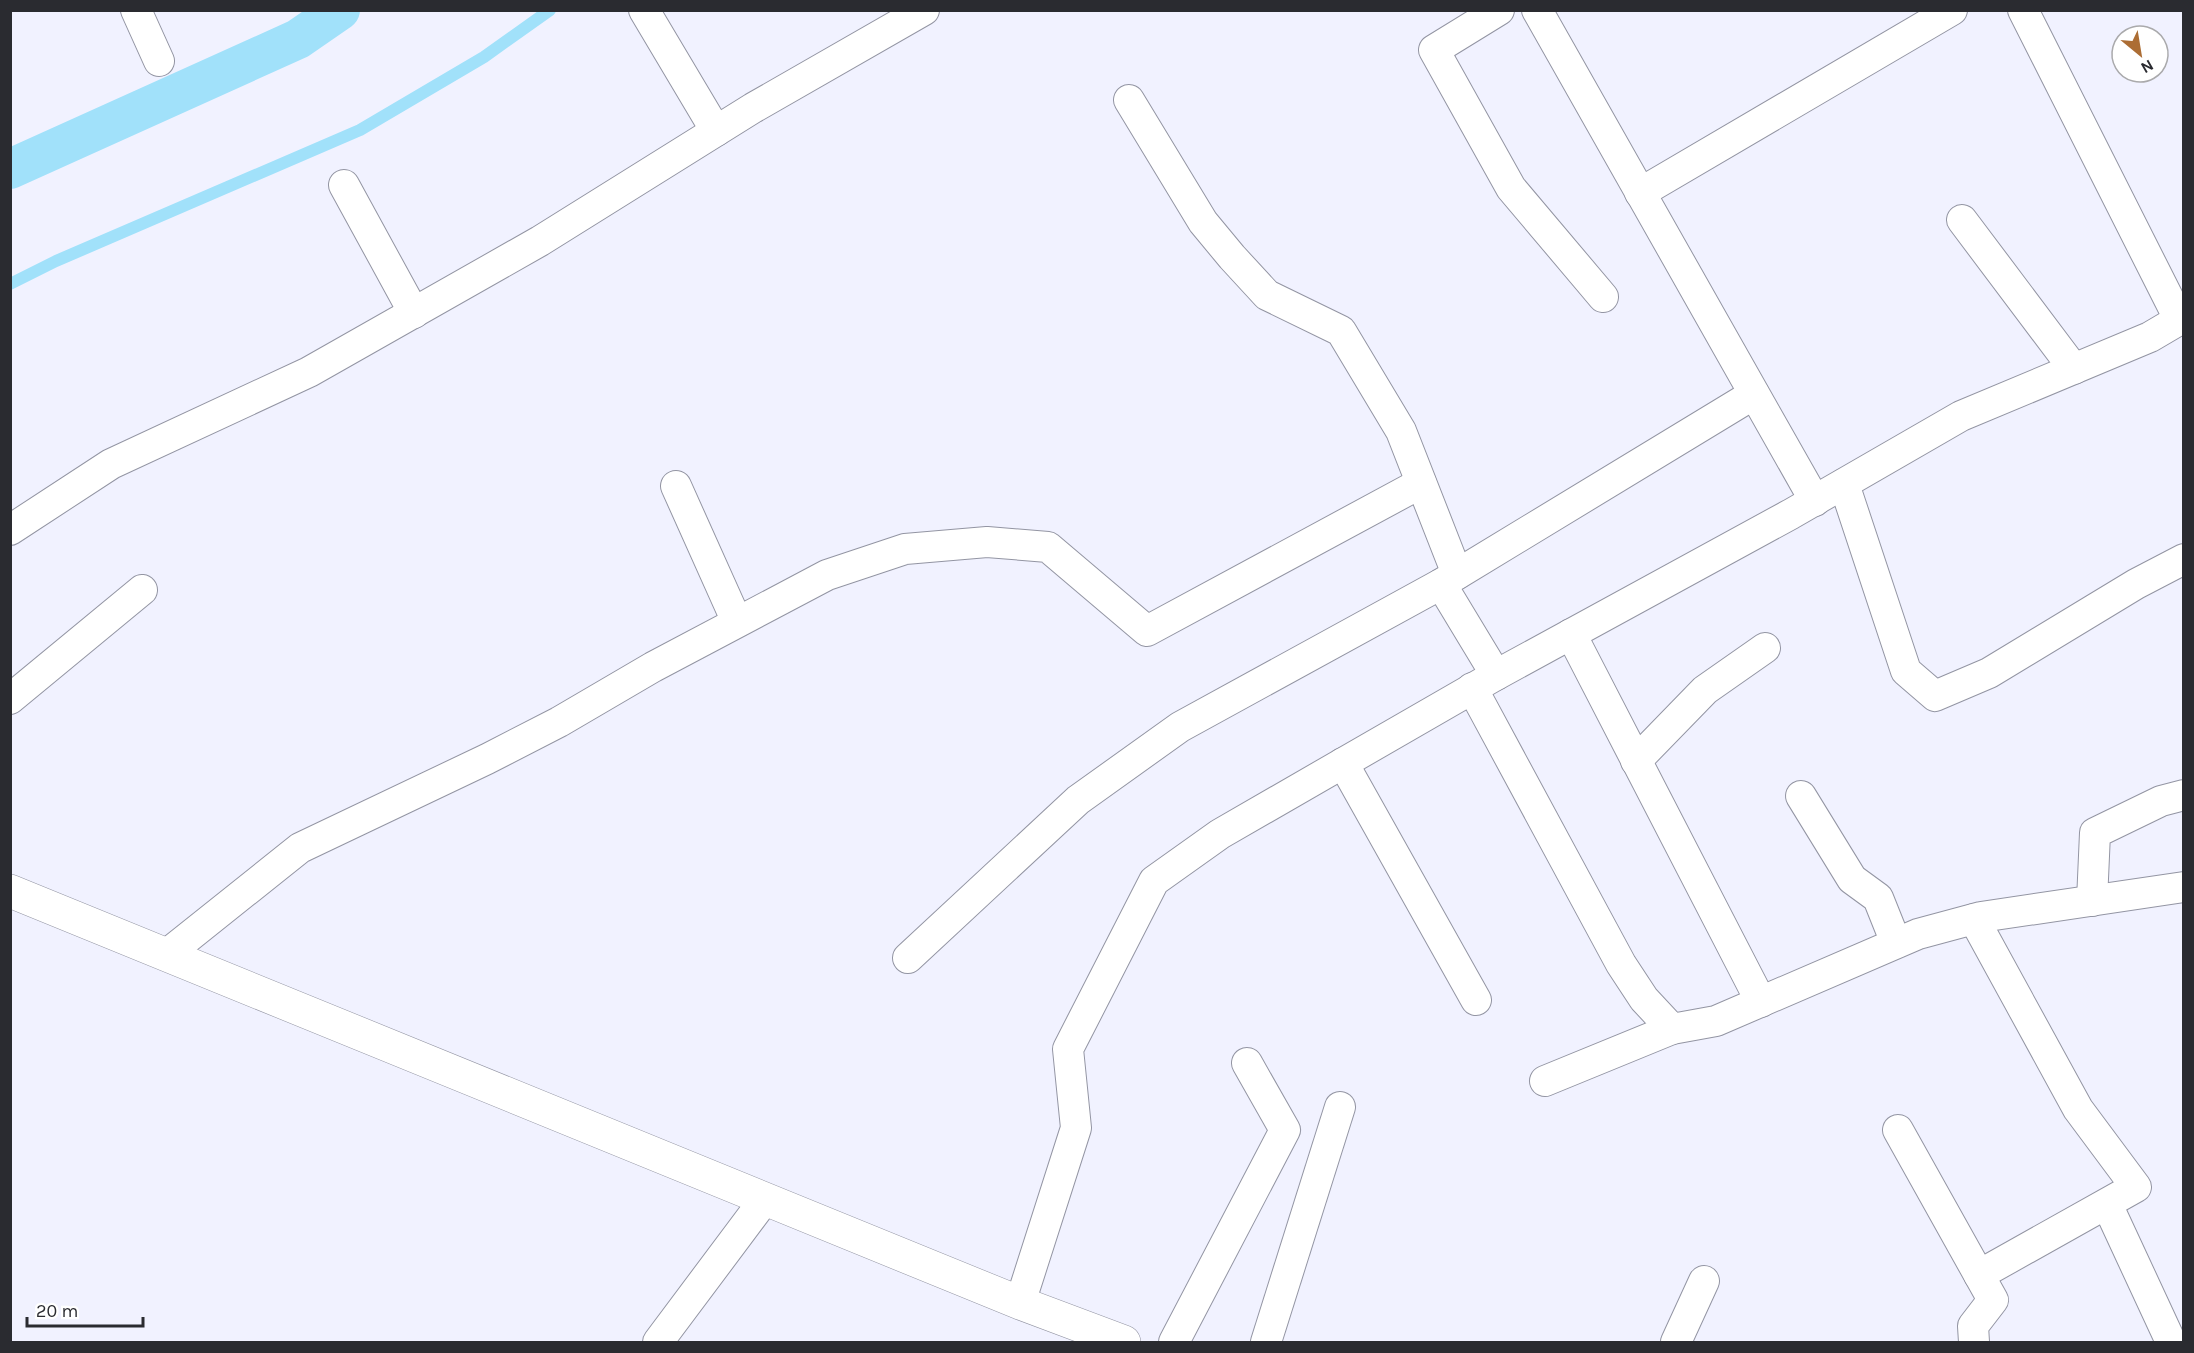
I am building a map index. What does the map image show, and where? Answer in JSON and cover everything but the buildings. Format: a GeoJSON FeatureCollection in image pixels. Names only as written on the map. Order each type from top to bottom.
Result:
{"type":"FeatureCollection","features":[{"type":"Feature","properties":{"kind":"main road"},"geometry":{"type":"LineString","coordinates":[[10,891],[1020,1303],[1124,1342]]}},
{"type":"Feature","properties":{"kind":"street"},"geometry":{"type":"LineString","coordinates":[[136,10],[159,61]]}},
{"type":"Feature","properties":{"kind":"street"},"geometry":{"type":"LineString","coordinates":[[644,10],[716,131]]}},
{"type":"Feature","properties":{"kind":"street"},"geometry":{"type":"LineString","coordinates":[[10,530],[111,464],[309,372],[540,242],[716,131],[924,10]]}},
{"type":"Feature","properties":{"kind":"street"},"geometry":{"type":"LineString","coordinates":[[1500,10],[1434,50],[1511,188],[1602,297]]}},
{"type":"Feature","properties":{"kind":"street"},"geometry":{"type":"LineString","coordinates":[[1537,10],[1815,501]]}},
{"type":"Feature","properties":{"kind":"street"},"geometry":{"type":"LineString","coordinates":[[1640,193],[1952,10]]}},
{"type":"Feature","properties":{"kind":"street"},"geometry":{"type":"LineString","coordinates":[[1020,1303],[1076,1128],[1068,1050],[1154,880],[1220,834],[1484,681],[1815,501],[1961,416],[2150,337],[2181,318],[2023,10]]}},
{"type":"Feature","properties":{"kind":"street"},"geometry":{"type":"LineString","coordinates":[[1129,100],[1203,222],[1267,295],[1341,331],[1401,431],[1421,483],[1449,579],[1484,681],[1621,964],[1644,999],[1672,1029]]}},
{"type":"Feature","properties":{"kind":"street"},"geometry":{"type":"LineString","coordinates":[[344,185],[414,313]]}},
{"type":"Feature","properties":{"kind":"street"},"geometry":{"type":"LineString","coordinates":[[1962,220],[2074,369]]}},
{"type":"Feature","properties":{"kind":"street"},"geometry":{"type":"LineString","coordinates":[[908,958],[1078,800],[1180,727],[1449,579],[1754,394]]}},
{"type":"Feature","properties":{"kind":"street"},"geometry":{"type":"LineString","coordinates":[[166,955],[300,848],[487,759],[827,575],[905,549],[987,542],[1048,547],[1147,631],[1421,483]]}},
{"type":"Feature","properties":{"kind":"street"},"geometry":{"type":"LineString","coordinates":[[1844,484],[1906,671],[1935,696],[1989,673],[2136,584],[2184,559]]}},
{"type":"Feature","properties":{"kind":"street"},"geometry":{"type":"LineString","coordinates":[[676,486],[737,622]]}},
{"type":"Feature","properties":{"kind":"street"},"geometry":{"type":"LineString","coordinates":[[10,699],[142,590]]}},
{"type":"Feature","properties":{"kind":"street"},"geometry":{"type":"LineString","coordinates":[[1571,634],[1761,1002]]}},
{"type":"Feature","properties":{"kind":"street"},"geometry":{"type":"LineString","coordinates":[[1636,761],[1705,690],[1764,648]]}},
{"type":"Feature","properties":{"kind":"street"},"geometry":{"type":"LineString","coordinates":[[1343,763],[1476,1000]]}},
{"type":"Feature","properties":{"kind":"street"},"geometry":{"type":"LineString","coordinates":[[2091,902],[2095,833],[2161,801],[2184,795]]}},
{"type":"Feature","properties":{"kind":"street"},"geometry":{"type":"LineString","coordinates":[[1801,796],[1852,879],[1878,898],[1896,943]]}},
{"type":"Feature","properties":{"kind":"street"},"geometry":{"type":"LineString","coordinates":[[1545,1081],[1672,1029],[1716,1021],[1918,934],[1974,919],[2184,887]]}},
{"type":"Feature","properties":{"kind":"street"},"geometry":{"type":"LineString","coordinates":[[1974,919],[2078,1109],[2136,1187],[1979,1275]]}},
{"type":"Feature","properties":{"kind":"street"},"geometry":{"type":"LineString","coordinates":[[1174,1342],[1285,1130],[1247,1063]]}},
{"type":"Feature","properties":{"kind":"street"},"geometry":{"type":"LineString","coordinates":[[1266,1342],[1340,1107]]}},
{"type":"Feature","properties":{"kind":"street"},"geometry":{"type":"LineString","coordinates":[[1898,1130],[1993,1300],[1972,1326],[1974,1342]]}},
{"type":"Feature","properties":{"kind":"street"},"geometry":{"type":"LineString","coordinates":[[658,1342],[765,1199]]}},
{"type":"Feature","properties":{"kind":"street"},"geometry":{"type":"LineString","coordinates":[[2107,1204],[2171,1342]]}},
{"type":"Feature","properties":{"kind":"street"},"geometry":{"type":"LineString","coordinates":[[1676,1342],[1704,1281]]}},
{"type":"Feature","properties":{"kind":"waterway"},"geometry":{"type":"LineString","coordinates":[[10,169],[298,39],[340,10]]}},
{"type":"Feature","properties":{"kind":"waterway"},"geometry":{"type":"LineString","coordinates":[[10,284],[56,261],[360,130],[484,57],[550,10]]}}]}
